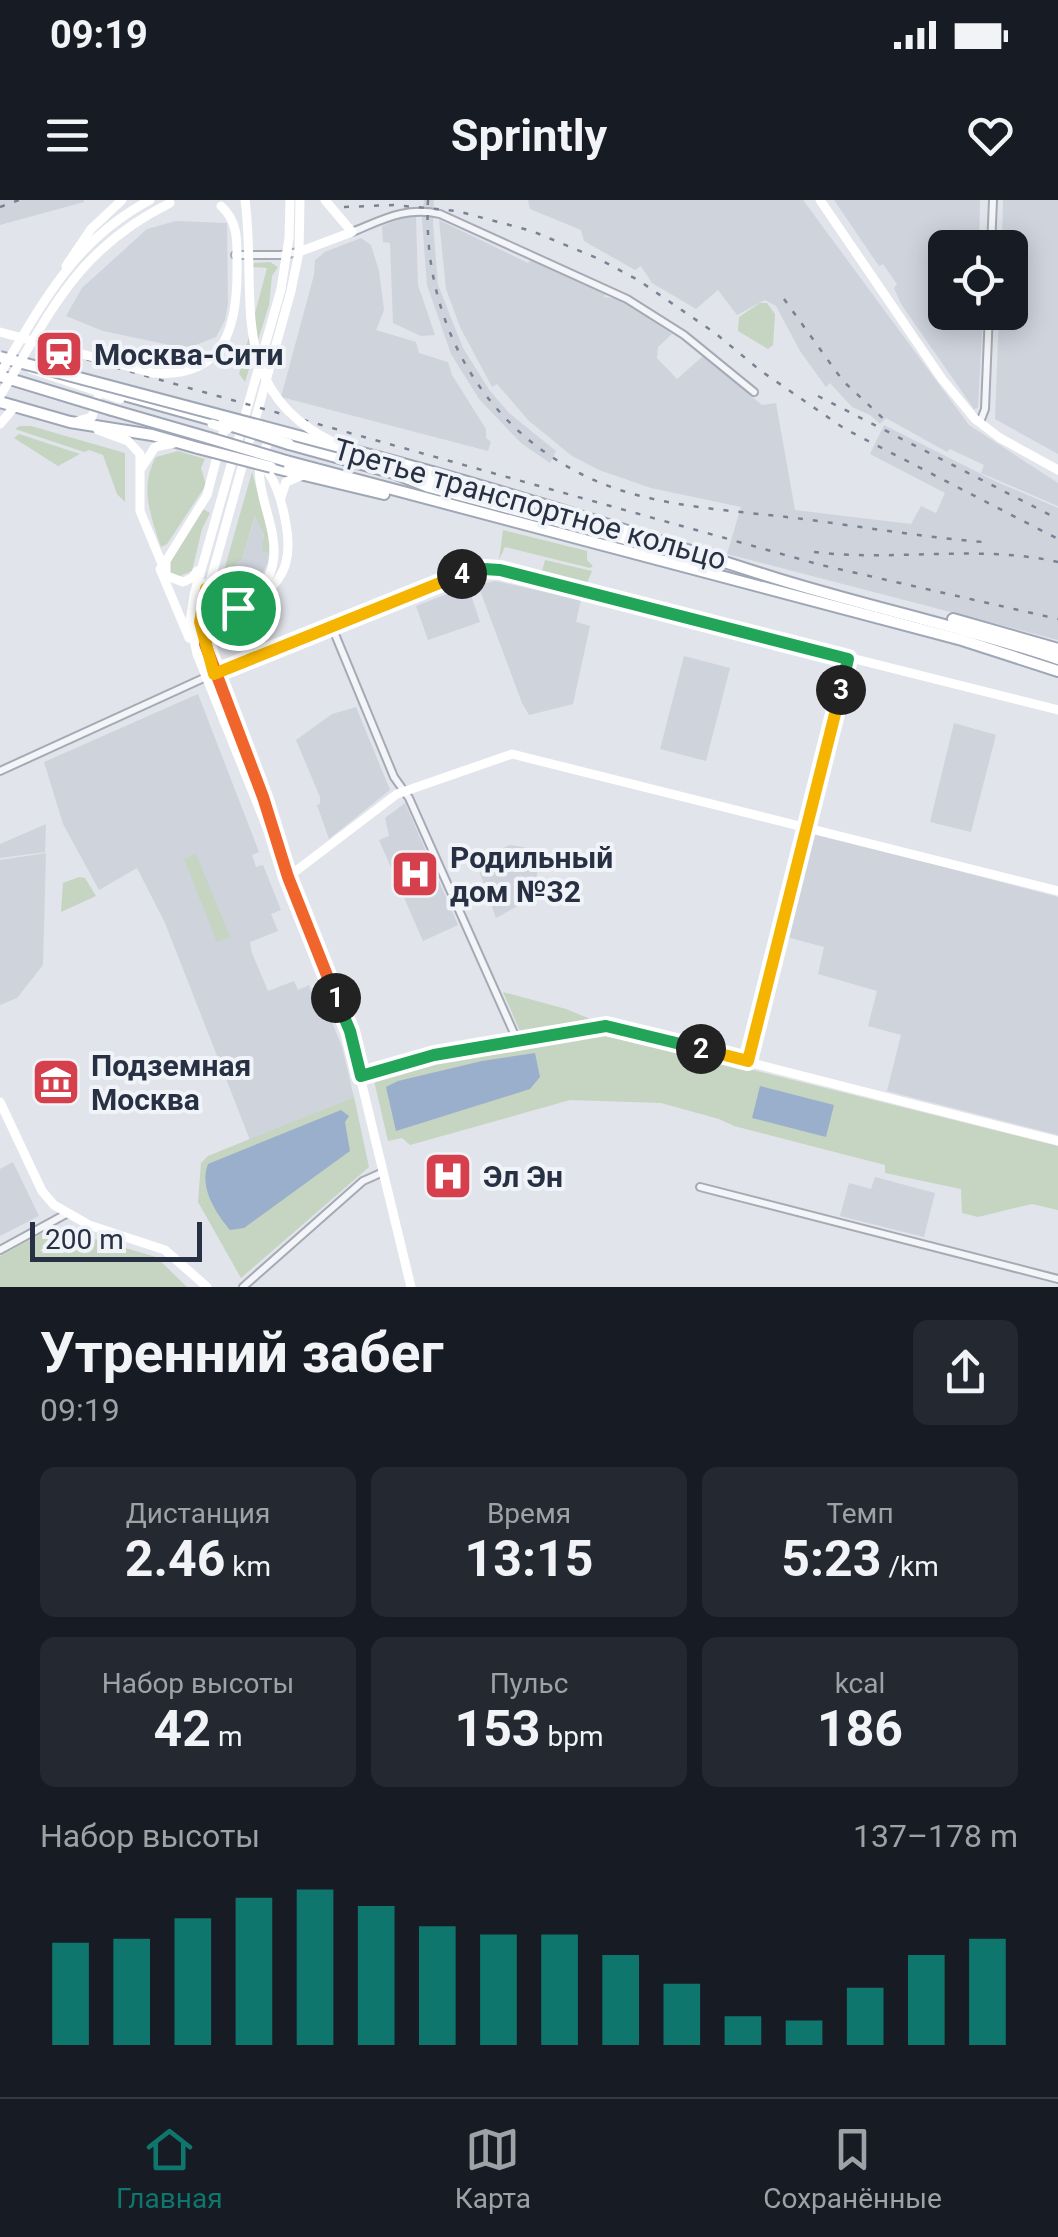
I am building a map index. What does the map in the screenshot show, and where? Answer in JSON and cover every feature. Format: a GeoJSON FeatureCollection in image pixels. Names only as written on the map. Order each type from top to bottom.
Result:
{"type":"FeatureCollection","features":[{"type":"Feature","properties":{"kind":"main road"},"geometry":{"type":"LineString","coordinates":[[0,375],[91,229],[122,200]]}},
{"type":"Feature","properties":{"kind":"main road"},"geometry":{"type":"LineString","coordinates":[[60,276],[103,229],[150,200]]}},
{"type":"Feature","properties":{"kind":"main road"},"geometry":{"type":"LineString","coordinates":[[0,332],[153,373],[178,372],[201,364],[224,342],[236,315],[237,298],[234,222],[224,208],[210,200]]}},
{"type":"Feature","properties":{"kind":"main road"},"geometry":{"type":"LineString","coordinates":[[245,200],[250,333],[272,388],[292,414],[316,432],[370,455]]}},
{"type":"Feature","properties":{"kind":"main road"},"geometry":{"type":"LineString","coordinates":[[290,200],[293,253],[204,560],[190,622],[350,1031],[411,1287]]}},
{"type":"Feature","properties":{"kind":"main road"},"geometry":{"type":"LineString","coordinates":[[210,676],[200,618],[288,304],[300,200]]}},
{"type":"Feature","properties":{"kind":"main road"},"geometry":{"type":"LineString","coordinates":[[293,253],[352,232],[325,200]]}},
{"type":"Feature","properties":{"kind":"main road"},"geometry":{"type":"LineString","coordinates":[[820,200],[942,378],[979,423],[1058,470]]}},
{"type":"Feature","properties":{"kind":"main road"},"geometry":{"type":"LineString","coordinates":[[175,201],[126,228],[84,265],[65,289],[0,399],[131,443],[140,458],[140,512],[166,588],[210,676]]}},
{"type":"Feature","properties":{"kind":"main road"},"geometry":{"type":"LineString","coordinates":[[0,356],[89,390],[212,422]]}},
{"type":"Feature","properties":{"kind":"main road","name":"Третье транспортное кольцо"},"geometry":{"type":"LineString","coordinates":[[0,356],[370,455],[671,542],[767,576]]}},
{"type":"Feature","properties":{"kind":"main road","name":"Третье транспортное кольцо"},"geometry":{"type":"LineString","coordinates":[[0,356],[289,445],[394,473],[429,488],[880,605],[1058,659]]}},
{"type":"Feature","properties":{"kind":"main road"},"geometry":{"type":"LineString","coordinates":[[34,365],[203,410],[225,420],[208,491],[166,560],[166,574]]}},
{"type":"Feature","properties":{"kind":"main road","name":"Третье транспортное кольцо"},"geometry":{"type":"LineString","coordinates":[[0,375],[286,461],[962,640],[1058,671]]}},
{"type":"Feature","properties":{"kind":"main road"},"geometry":{"type":"LineString","coordinates":[[70,422],[88,420],[95,412],[97,397],[89,390]]}},
{"type":"Feature","properties":{"kind":"main road"},"geometry":{"type":"LineString","coordinates":[[0,424],[15,406]]}},
{"type":"Feature","properties":{"kind":"main road"},"geometry":{"type":"LineString","coordinates":[[70,422],[152,435],[270,470],[464,508]]}},
{"type":"Feature","properties":{"kind":"main road"},"geometry":{"type":"LineString","coordinates":[[206,589],[214,607],[240,608],[258,590],[273,561],[274,531],[258,472],[266,445],[278,434],[422,474],[496,505]]}},
{"type":"Feature","properties":{"kind":"main road"},"geometry":{"type":"LineString","coordinates":[[140,480],[145,459],[159,444],[172,442],[198,448]]}},
{"type":"Feature","properties":{"kind":"main road"},"geometry":{"type":"LineString","coordinates":[[205,644],[210,626],[266,592],[284,566],[288,542],[270,470]]}},
{"type":"Feature","properties":{"kind":"main road"},"geometry":{"type":"LineString","coordinates":[[282,510],[286,482],[300,476],[317,477]]}},
{"type":"Feature","properties":{"kind":"main road"},"geometry":{"type":"LineString","coordinates":[[155,552],[173,580],[186,582],[204,560]]}},
{"type":"Feature","properties":{"kind":"main road"},"geometry":{"type":"LineString","coordinates":[[210,676],[469,571],[484,569],[1058,710]]}},
{"type":"Feature","properties":{"kind":"main road"},"geometry":{"type":"LineString","coordinates":[[880,605],[970,623],[1058,649]]}},
{"type":"Feature","properties":{"kind":"main road"},"geometry":{"type":"LineString","coordinates":[[288,877],[404,791],[501,756],[525,754],[1058,891]]}},
{"type":"Feature","properties":{"kind":"main road"},"geometry":{"type":"LineString","coordinates":[[361,1076],[434,1055],[606,1026],[1058,1141]]}},
{"type":"Feature","properties":{"kind":"main road"},"geometry":{"type":"LineString","coordinates":[[0,1102],[42,1191],[66,1214],[165,1250],[207,1287]]}},
{"type":"Feature","properties":{"kind":"street"},"geometry":{"type":"LineString","coordinates":[[991,230],[992,200]]}},
{"type":"Feature","properties":{"kind":"street"},"geometry":{"type":"LineString","coordinates":[[352,232],[398,213],[440,214],[627,299],[684,335],[754,392]]}},
{"type":"Feature","properties":{"kind":"street"},"geometry":{"type":"LineString","coordinates":[[233,255],[293,253]]}},
{"type":"Feature","properties":{"kind":"street"},"geometry":{"type":"LineString","coordinates":[[979,423],[985,409],[988,330]]}},
{"type":"Feature","properties":{"kind":"street"},"geometry":{"type":"LineString","coordinates":[[332,627],[394,777],[404,791],[517,1041]]}},
{"type":"Feature","properties":{"kind":"street"},"geometry":{"type":"LineString","coordinates":[[748,1061],[848,659]]}},
{"type":"Feature","properties":{"kind":"street"},"geometry":{"type":"LineString","coordinates":[[0,771],[210,676]]}},
{"type":"Feature","properties":{"kind":"street"},"geometry":{"type":"LineString","coordinates":[[244,1287],[363,1182],[382,1173]]}},
{"type":"Feature","properties":{"kind":"street"},"geometry":{"type":"LineString","coordinates":[[700,1187],[1058,1279]]}},
{"type":"Feature","properties":{"kind":"street"},"geometry":{"type":"LineString","coordinates":[[0,1250],[66,1214]]}},
{"type":"Feature","properties":{"kind":"shaded area"},"geometry":{"type":"Polygon","coordinates":[[[0,200],[84,200],[84,202],[0,225],[0,200]]]}},
{"type":"Feature","properties":{"kind":"shaded area"},"geometry":{"type":"Polygon","coordinates":[[[424,200],[434,200],[438,285],[463,348],[509,413],[556,451],[550,463],[521,443],[479,399],[451,354],[427,285],[424,200]]]}},
{"type":"Feature","properties":{"kind":"shaded area"},"geometry":{"type":"Polygon","coordinates":[[[528,200],[803,200],[969,425],[1058,483],[1058,506],[981,473],[984,465],[950,449],[947,452],[886,418],[880,424],[852,407],[830,383],[826,387],[800,351],[776,306],[765,300],[737,315],[718,290],[696,309],[652,283],[641,266],[635,270],[584,241],[581,230],[530,209],[528,200]]]}},
{"type":"Feature","properties":{"kind":"shaded area"},"geometry":{"type":"Polygon","coordinates":[[[834,200],[980,200],[979,230],[928,230],[928,330],[982,330],[978,408],[974,409],[901,304],[894,288],[897,284],[883,264],[879,266],[834,200]]]}},
{"type":"Feature","properties":{"kind":"shaded area"},"geometry":{"type":"Polygon","coordinates":[[[1003,200],[1058,200],[1058,454],[995,419],[998,330],[1028,330],[1028,230],[1002,230],[1003,200]]]}},
{"type":"Feature","properties":{"kind":"shaded area"},"geometry":{"type":"Polygon","coordinates":[[[404,217],[416,217],[418,285],[435,335],[421,336],[393,323],[390,243],[383,242],[382,226],[404,217]]]}},
{"type":"Feature","properties":{"kind":"shaded area"},"geometry":{"type":"Polygon","coordinates":[[[439,220],[528,263],[531,259],[606,292],[604,297],[620,299],[672,334],[658,347],[657,358],[677,379],[703,356],[762,405],[776,403],[795,510],[911,524],[921,506],[936,513],[945,493],[870,454],[884,425],[1058,508],[1058,640],[727,554],[741,507],[651,488],[572,456],[529,421],[497,384],[492,387],[460,327],[446,289],[439,220]]]}},
{"type":"Feature","properties":{"kind":"shaded area"},"geometry":{"type":"Polygon","coordinates":[[[176,221],[227,223],[228,303],[216,337],[179,347],[103,331],[66,316],[82,288],[147,229],[176,221]]]}},
{"type":"Feature","properties":{"kind":"shaded area"},"geometry":{"type":"Polygon","coordinates":[[[361,238],[371,245],[379,271],[384,310],[376,330],[416,342],[419,353],[448,362],[486,429],[486,438],[491,442],[488,451],[281,397],[315,260],[361,238]]]}},
{"type":"Feature","properties":{"kind":"shaded area"},"geometry":{"type":"Polygon","coordinates":[[[256,513],[269,553],[268,563],[243,599],[225,606],[215,602],[217,595],[235,587],[229,567],[242,560],[256,513]]]}},
{"type":"Feature","properties":{"kind":"shaded area"},"geometry":{"type":"Polygon","coordinates":[[[495,581],[581,600],[576,622],[590,626],[573,704],[529,715],[478,585],[495,581]]]}},
{"type":"Feature","properties":{"kind":"shaded area"},"geometry":{"type":"Polygon","coordinates":[[[468,586],[480,622],[428,640],[416,606],[468,586]]]}},
{"type":"Feature","properties":{"kind":"shaded area"},"geometry":{"type":"Polygon","coordinates":[[[684,656],[730,668],[706,761],[660,749],[684,656]]]}},
{"type":"Feature","properties":{"kind":"shaded area"},"geometry":{"type":"Polygon","coordinates":[[[198,694],[259,852],[252,855],[256,867],[263,865],[281,910],[271,914],[278,931],[250,942],[252,953],[268,991],[294,981],[298,990],[309,985],[320,1015],[328,1012],[342,1047],[354,1097],[250,1140],[165,923],[137,868],[99,890],[63,824],[44,762],[198,694]]]}},
{"type":"Feature","properties":{"kind":"shaded area"},"geometry":{"type":"Polygon","coordinates":[[[356,707],[390,790],[329,839],[317,805],[320,797],[296,740],[332,714],[356,707]]]}},
{"type":"Feature","properties":{"kind":"shaded area"},"geometry":{"type":"Polygon","coordinates":[[[954,723],[996,735],[971,832],[930,822],[954,723]]]}},
{"type":"Feature","properties":{"kind":"shaded area","name":"Родильный дом №32"},"geometry":{"type":"Polygon","coordinates":[[[405,803],[458,925],[423,941],[379,840],[389,836],[385,818],[405,803]]]}},
{"type":"Feature","properties":{"kind":"shaded area"},"geometry":{"type":"Polygon","coordinates":[[[46,824],[45,852],[0,858],[0,844],[46,824]]]}},
{"type":"Feature","properties":{"kind":"shaded area"},"geometry":{"type":"Polygon","coordinates":[[[815,833],[1058,897],[1058,1135],[887,1091],[901,1035],[868,1026],[877,991],[818,974],[824,947],[783,936],[809,836],[815,833]]]}},
{"type":"Feature","properties":{"kind":"shaded area"},"geometry":{"type":"Polygon","coordinates":[[[510,845],[540,850],[534,897],[496,918],[475,860],[510,845]]]}},
{"type":"Feature","properties":{"kind":"shaded area"},"geometry":{"type":"Polygon","coordinates":[[[46,853],[43,965],[17,998],[0,1005],[0,860],[46,853]]]}},
{"type":"Feature","properties":{"kind":"shaded area"},"geometry":{"type":"Polygon","coordinates":[[[13,1162],[39,1216],[0,1236],[0,1169],[13,1162]]]}},
{"type":"Feature","properties":{"kind":"shaded area"},"geometry":{"type":"Polygon","coordinates":[[[875,1177],[935,1193],[924,1237],[840,1216],[849,1183],[871,1189],[875,1177]]]}},
{"type":"Feature","properties":{"kind":"green space"},"geometry":{"type":"Polygon","coordinates":[[[270,262],[278,267],[272,276],[269,305],[245,382],[239,374],[267,268],[253,267],[254,263],[270,262]]]}},
{"type":"Feature","properties":{"kind":"green space"},"geometry":{"type":"Polygon","coordinates":[[[760,303],[767,303],[775,314],[773,345],[768,349],[738,331],[739,317],[760,303]]]}},
{"type":"Feature","properties":{"kind":"green space"},"geometry":{"type":"Polygon","coordinates":[[[20,426],[125,453],[125,502],[117,494],[103,455],[15,429],[20,426]]]}},
{"type":"Feature","properties":{"kind":"green space"},"geometry":{"type":"Polygon","coordinates":[[[19,434],[80,454],[58,466],[14,438],[19,434]]]}},
{"type":"Feature","properties":{"kind":"green space"},"geometry":{"type":"Polygon","coordinates":[[[178,451],[205,459],[201,468],[206,485],[167,544],[161,547],[148,502],[148,480],[156,457],[178,451]]]}},
{"type":"Feature","properties":{"kind":"green space"},"geometry":{"type":"Polygon","coordinates":[[[252,472],[270,537],[269,553],[262,551],[264,536],[255,515],[242,560],[231,574],[235,587],[217,595],[252,472]]]}},
{"type":"Feature","properties":{"kind":"green space"},"geometry":{"type":"Polygon","coordinates":[[[203,509],[210,513],[192,571],[175,578],[168,571],[170,559],[203,509]]]}},
{"type":"Feature","properties":{"kind":"green space"},"geometry":{"type":"Polygon","coordinates":[[[503,530],[587,551],[587,560],[593,566],[505,547],[499,560],[503,530]]]}},
{"type":"Feature","properties":{"kind":"green space"},"geometry":{"type":"Polygon","coordinates":[[[545,560],[592,571],[586,586],[541,575],[545,560]]]}},
{"type":"Feature","properties":{"kind":"green space"},"geometry":{"type":"Polygon","coordinates":[[[196,854],[230,937],[217,942],[184,859],[196,854]]]}},
{"type":"Feature","properties":{"kind":"green space"},"geometry":{"type":"Polygon","coordinates":[[[85,878],[96,896],[61,912],[63,883],[85,878]]]}},
{"type":"Feature","properties":{"kind":"green space"},"geometry":{"type":"Polygon","coordinates":[[[503,992],[566,1009],[593,1020],[522,1036],[503,992]]]}},
{"type":"Feature","properties":{"kind":"green space"},"geometry":{"type":"Polygon","coordinates":[[[596,1031],[1058,1146],[1058,1210],[1032,1204],[978,1217],[962,1213],[961,1189],[885,1173],[885,1165],[661,1103],[570,1100],[410,1145],[402,1138],[388,1141],[373,1076],[438,1058],[596,1031]]]}},
{"type":"Feature","properties":{"kind":"green space"},"geometry":{"type":"Polygon","coordinates":[[[354,1097],[369,1167],[241,1278],[198,1202],[201,1163],[208,1156],[354,1097]]]}},
{"type":"Feature","properties":{"kind":"green space"},"geometry":{"type":"Polygon","coordinates":[[[54,1227],[156,1257],[187,1287],[0,1287],[0,1256],[54,1227]]]}},
{"type":"Feature","properties":{"kind":"water"},"geometry":{"type":"Polygon","coordinates":[[[535,1053],[540,1077],[530,1089],[396,1131],[386,1087],[482,1061],[535,1053]]]}},
{"type":"Feature","properties":{"kind":"water"},"geometry":{"type":"Polygon","coordinates":[[[760,1086],[834,1105],[826,1137],[752,1118],[760,1086]]]}},
{"type":"Feature","properties":{"kind":"water"},"geometry":{"type":"Polygon","coordinates":[[[341,1110],[349,1116],[345,1122],[350,1151],[244,1228],[230,1230],[207,1190],[208,1164],[341,1110]]]}},
{"type":"Feature","properties":{"kind":"railway"},"geometry":{"type":"LineString","coordinates":[[0,207],[19,200]]}},
{"type":"Feature","properties":{"kind":"railway"},"geometry":{"type":"LineString","coordinates":[[428,200],[429,249],[438,295],[453,339],[475,380],[503,416],[538,447],[578,472],[623,491],[687,505],[983,542]]}},
{"type":"Feature","properties":{"kind":"railway"},"geometry":{"type":"LineString","coordinates":[[344,207],[394,205],[457,211],[532,231],[599,259],[638,280],[715,333],[761,371],[845,429],[1058,539]]}},
{"type":"Feature","properties":{"kind":"railway"},"geometry":{"type":"LineString","coordinates":[[784,299],[843,381],[888,423]]}},
{"type":"Feature","properties":{"kind":"railway"},"geometry":{"type":"LineString","coordinates":[[0,335],[821,565],[1058,619]]}},
{"type":"Feature","properties":{"kind":"railway"},"geometry":{"type":"LineString","coordinates":[[818,396],[1058,519]]}},
{"type":"Feature","properties":{"kind":"railway"},"geometry":{"type":"LineString","coordinates":[[814,552],[998,554],[1058,562]]}},
{"type":"Feature","properties":{"kind":"place","name":"Москва-Сити"},"geometry":{"type":"Point","coordinates":[59,354]}},
{"type":"Feature","properties":{"kind":"place","name":"Родильный дом №32"},"geometry":{"type":"Point","coordinates":[415,874]}},
{"type":"Feature","properties":{"kind":"place","name":"Подземная Москва"},"geometry":{"type":"Point","coordinates":[56,1082]}},
{"type":"Feature","properties":{"kind":"place","name":"Эл Эн"},"geometry":{"type":"Point","coordinates":[448,1176]}},
{"type":"Feature","properties":{"kind":"route"},"geometry":{"type":"LineString","coordinates":[[238,608],[210,626],[205,644],[214,674],[263,797],[288,877],[350,1031],[361,1076],[434,1055],[606,1026],[748,1061],[848,659],[484,569],[469,571],[214,674],[207,652],[205,644],[200,622],[206,589],[214,607],[238,608]]}}]}
